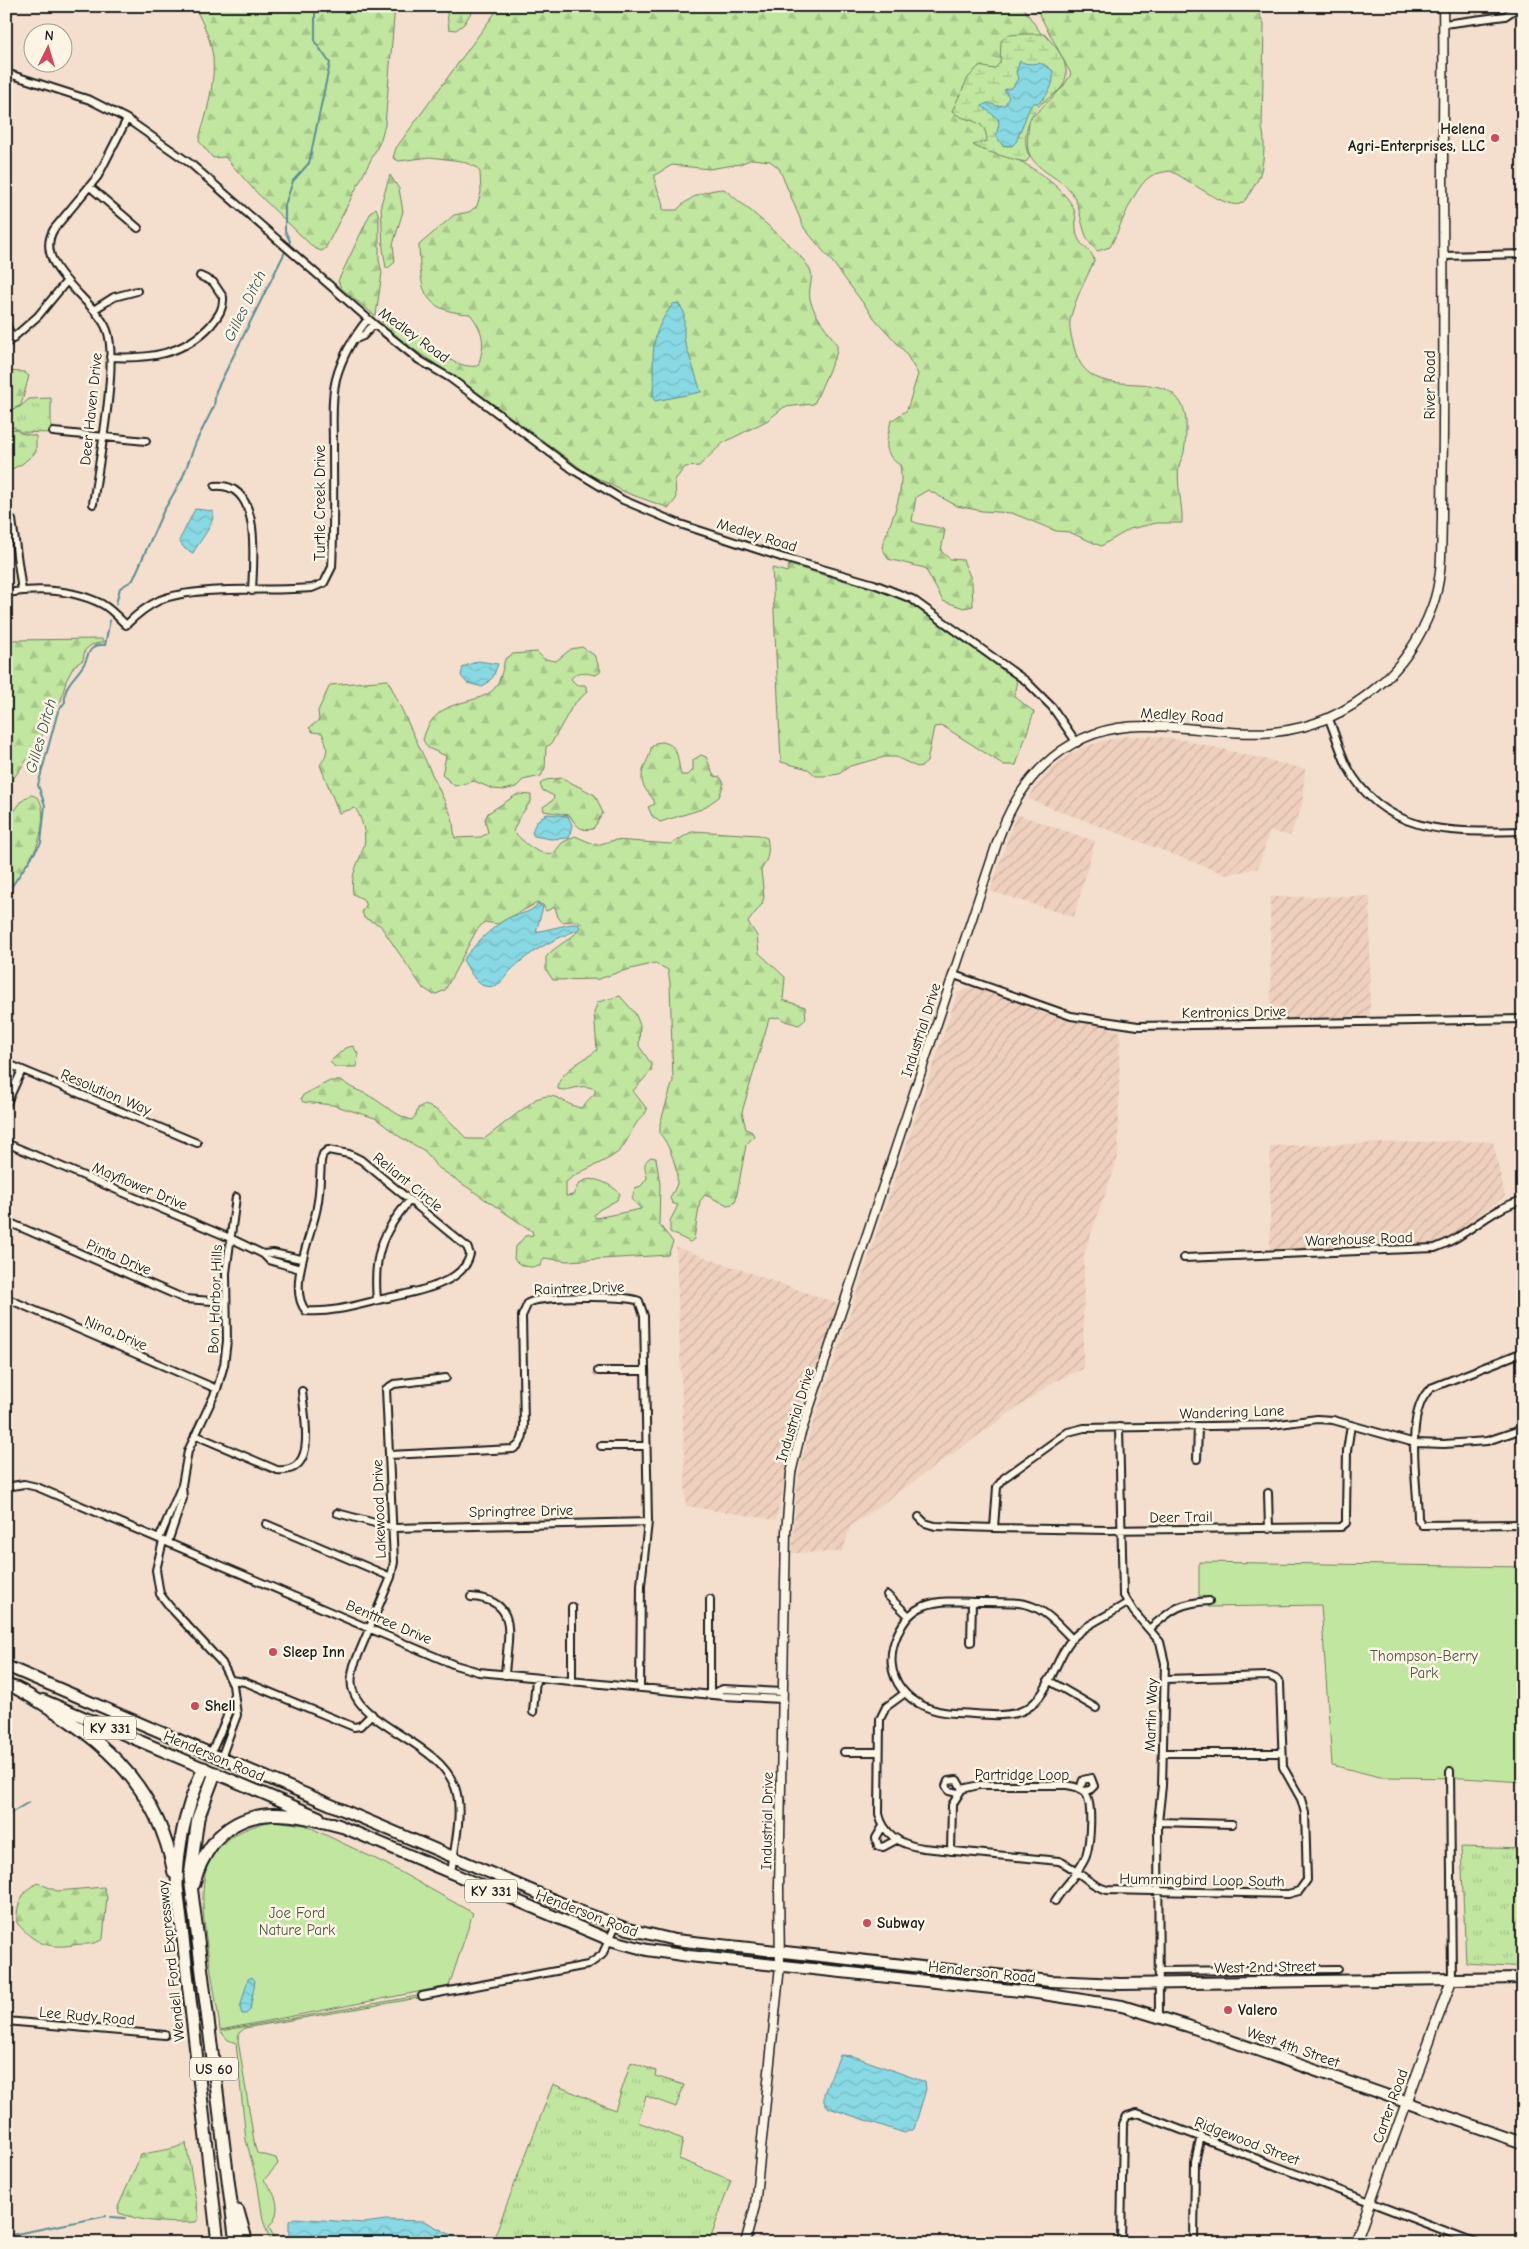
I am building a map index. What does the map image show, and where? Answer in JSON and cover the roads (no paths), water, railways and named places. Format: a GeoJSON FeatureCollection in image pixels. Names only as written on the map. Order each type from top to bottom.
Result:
{"type":"FeatureCollection","features":[{"type":"Feature","properties":{"kind":"highway","name":"US 60"},"geometry":{"type":"LineString","coordinates":[[11,1686],[67,1717],[89,1733],[133,1779],[153,1810],[164,1837],[172,1866],[178,1904]]}},
{"type":"Feature","properties":{"kind":"highway","name":"Wendell Ford Expressway"},"geometry":{"type":"LineString","coordinates":[[204,1768],[190,1800],[181,1835],[177,1878],[178,1904],[218,2242]]}},
{"type":"Feature","properties":{"kind":"highway","name":"Wendell Ford Expressway"},"geometry":{"type":"LineString","coordinates":[[215,1773],[203,1802],[194,1839],[190,1877],[236,2243]]}},
{"type":"Feature","properties":{"kind":"highway"},"geometry":{"type":"LineString","coordinates":[[192,1895],[199,1868],[210,1847],[226,1831],[245,1820],[278,1814],[303,1816],[340,1826]]}},
{"type":"Feature","properties":{"kind":"highway"},"geometry":{"type":"LineString","coordinates":[[210,2039],[236,2201],[247,2243]]}},
{"type":"Feature","properties":{"kind":"main road","name":"Henderson Road"},"geometry":{"type":"LineString","coordinates":[[6,1666],[616,1925],[675,1940],[1007,1977]]}},
{"type":"Feature","properties":{"kind":"main road","name":"Henderson Road"},"geometry":{"type":"LineString","coordinates":[[11,1686],[610,1940],[661,1953],[1050,1995]]}},
{"type":"Feature","properties":{"kind":"main road"},"geometry":{"type":"LineString","coordinates":[[204,1768],[211,1753]]}},
{"type":"Feature","properties":{"kind":"main road","name":"US 60"},"geometry":{"type":"LineString","coordinates":[[215,1773],[221,1758]]}},
{"type":"Feature","properties":{"kind":"main road","name":"West 2nd Street"},"geometry":{"type":"LineString","coordinates":[[1007,1977],[1087,1983],[1158,1983],[1316,1975],[1452,1979],[1523,1978]]}},
{"type":"Feature","properties":{"kind":"main road","name":"Carter Road"},"geometry":{"type":"LineString","coordinates":[[1355,2243],[1452,1979]]}},
{"type":"Feature","properties":{"kind":"main road","name":"West 4th Street"},"geometry":{"type":"LineString","coordinates":[[1050,1995],[1095,2001],[1159,2016],[1523,2143]]}},
{"type":"Feature","properties":{"kind":"street","name":"River Road"},"geometry":{"type":"LineString","coordinates":[[1329,719],[1362,699],[1394,671],[1414,644],[1432,608],[1436,592],[1441,555],[1444,256],[1443,6]]}},
{"type":"Feature","properties":{"kind":"street"},"geometry":{"type":"LineString","coordinates":[[1444,24],[1506,16],[1520,6]]}},
{"type":"Feature","properties":{"kind":"street","name":"Medley Road"},"geometry":{"type":"LineString","coordinates":[[6,73],[90,100],[126,119],[191,164],[287,246],[371,322],[420,360],[450,378],[542,448],[623,500],[709,534],[874,584],[912,600],[1026,681],[1052,707],[1077,743],[1102,732],[1130,726],[1275,732],[1329,719]]}},
{"type":"Feature","properties":{"kind":"street","name":"Deer Haven Drive"},"geometry":{"type":"LineString","coordinates":[[93,504],[110,357],[107,330],[95,309],[66,282],[52,255],[49,239],[54,229],[90,187],[102,169],[126,119]]}},
{"type":"Feature","properties":{"kind":"street"},"geometry":{"type":"LineString","coordinates":[[90,187],[138,228]]}},
{"type":"Feature","properties":{"kind":"street"},"geometry":{"type":"LineString","coordinates":[[1444,256],[1523,254]]}},
{"type":"Feature","properties":{"kind":"street"},"geometry":{"type":"LineString","coordinates":[[110,357],[140,358],[162,355],[185,346],[205,331],[220,313],[223,297],[213,282],[200,276]]}},
{"type":"Feature","properties":{"kind":"street"},"geometry":{"type":"LineString","coordinates":[[6,344],[38,316],[66,282]]}},
{"type":"Feature","properties":{"kind":"street"},"geometry":{"type":"LineString","coordinates":[[95,309],[114,296],[137,291]]}},
{"type":"Feature","properties":{"kind":"street","name":"Turtle Creek Drive"},"geometry":{"type":"LineString","coordinates":[[22,591],[56,591],[86,598],[103,605],[126,625],[148,606],[171,596],[312,588],[324,583],[331,573],[333,551],[334,397],[340,365],[346,352],[356,338],[363,336],[371,322]]}},
{"type":"Feature","properties":{"kind":"street"},"geometry":{"type":"LineString","coordinates":[[6,324],[13,339]]}},
{"type":"Feature","properties":{"kind":"street"},"geometry":{"type":"LineString","coordinates":[[53,432],[146,441]]}},
{"type":"Feature","properties":{"kind":"street"},"geometry":{"type":"LineString","coordinates":[[215,486],[227,486],[235,490],[249,511],[253,534],[252,590]]}},
{"type":"Feature","properties":{"kind":"street"},"geometry":{"type":"LineString","coordinates":[[6,593],[22,591],[12,520]]}},
{"type":"Feature","properties":{"kind":"street"},"geometry":{"type":"LineString","coordinates":[[1329,719],[1347,766],[1360,784],[1379,804],[1395,816],[1415,824],[1436,829],[1523,831]]}},
{"type":"Feature","properties":{"kind":"street","name":"Industrial Drive"},"geometry":{"type":"LineString","coordinates":[[745,2243],[755,2206],[780,1966],[779,1887],[786,1532],[791,1473],[797,1447],[999,837],[1013,802],[1035,773],[1056,754],[1077,743]]}},
{"type":"Feature","properties":{"kind":"street","name":"Kentronics Drive"},"geometry":{"type":"LineString","coordinates":[[954,975],[1071,1016],[1138,1026],[1523,1019]]}},
{"type":"Feature","properties":{"kind":"street","name":"Resolution Way"},"geometry":{"type":"LineString","coordinates":[[6,1063],[197,1143]]}},
{"type":"Feature","properties":{"kind":"street"},"geometry":{"type":"LineString","coordinates":[[6,1105],[22,1070]]}},
{"type":"Feature","properties":{"kind":"street","name":"Mayflower Drive"},"geometry":{"type":"LineString","coordinates":[[6,1143],[230,1238],[263,1254],[270,1260],[300,1269]]}},
{"type":"Feature","properties":{"kind":"street","name":"Reliant Circle"},"geometry":{"type":"LineString","coordinates":[[337,1151],[361,1160],[410,1200],[467,1247],[469,1259],[455,1274],[434,1286],[410,1295],[377,1300],[352,1307],[306,1311],[301,1297],[300,1269],[302,1260],[317,1209],[321,1161],[325,1152],[337,1151]]}},
{"type":"Feature","properties":{"kind":"street","name":"Bon Harbor Hills"},"geometry":{"type":"LineString","coordinates":[[221,1758],[237,1715],[232,1680],[222,1663],[160,1594],[156,1570],[163,1541],[182,1485],[185,1462],[195,1435],[217,1388],[226,1356],[226,1302],[230,1238],[236,1197]]}},
{"type":"Feature","properties":{"kind":"street"},"geometry":{"type":"LineString","coordinates":[[377,1300],[374,1275],[379,1250],[390,1225],[410,1200]]}},
{"type":"Feature","properties":{"kind":"street","name":"Warehouse Road"},"geometry":{"type":"LineString","coordinates":[[1184,1258],[1435,1248],[1452,1241],[1500,1208],[1523,1200]]}},
{"type":"Feature","properties":{"kind":"street","name":"Pinta Drive"},"geometry":{"type":"LineString","coordinates":[[6,1221],[186,1299],[226,1302]]}},
{"type":"Feature","properties":{"kind":"street","name":"Mayflower Drive"},"geometry":{"type":"LineString","coordinates":[[263,1254],[273,1253],[302,1260]]}},
{"type":"Feature","properties":{"kind":"street","name":"Nina Drive"},"geometry":{"type":"LineString","coordinates":[[6,1298],[217,1388]]}},
{"type":"Feature","properties":{"kind":"street","name":"Raintree Drive"},"geometry":{"type":"LineString","coordinates":[[389,1455],[513,1448],[521,1443],[524,1426],[522,1316],[525,1306],[532,1300],[630,1298],[639,1301],[644,1316],[648,1522],[641,1585],[640,1688]]}},
{"type":"Feature","properties":{"kind":"street"},"geometry":{"type":"LineString","coordinates":[[1523,1352],[1431,1388],[1424,1394],[1418,1408],[1415,1442],[1418,1519],[1424,1525],[1523,1524]]}},
{"type":"Feature","properties":{"kind":"street"},"geometry":{"type":"LineString","coordinates":[[598,1371],[644,1371]]}},
{"type":"Feature","properties":{"kind":"street","name":"Lakewood Drive"},"geometry":{"type":"LineString","coordinates":[[446,1378],[402,1383],[386,1389],[394,1528],[394,1562],[391,1576],[354,1665],[351,1678],[357,1699],[372,1714],[431,1756],[448,1774],[455,1788],[458,1802],[451,1874]]}},
{"type":"Feature","properties":{"kind":"street"},"geometry":{"type":"LineString","coordinates":[[195,1435],[276,1470],[289,1470],[299,1464],[307,1446],[302,1391]]}},
{"type":"Feature","properties":{"kind":"street","name":"Wandering Lane"},"geometry":{"type":"LineString","coordinates":[[994,1528],[996,1493],[1004,1478],[1068,1432],[1084,1428],[1282,1424],[1317,1419],[1334,1420],[1415,1442],[1479,1443],[1523,1429]]}},
{"type":"Feature","properties":{"kind":"street","name":"Deer Trail"},"geometry":{"type":"LineString","coordinates":[[919,1516],[925,1523],[935,1526],[994,1528],[1121,1530],[1269,1529],[1344,1526],[1346,1515],[1347,1451],[1351,1425]]}},
{"type":"Feature","properties":{"kind":"street"},"geometry":{"type":"LineString","coordinates":[[1197,1459],[1198,1426]]}},
{"type":"Feature","properties":{"kind":"street","name":"Martin Way"},"geometry":{"type":"LineString","coordinates":[[1119,1427],[1121,1579],[1127,1603],[1163,1649],[1165,1679],[1163,1753],[1158,1822],[1159,2016]]}},
{"type":"Feature","properties":{"kind":"street"},"geometry":{"type":"LineString","coordinates":[[601,1446],[646,1446]]}},
{"type":"Feature","properties":{"kind":"street","name":"Benttree Drive"},"geometry":{"type":"LineString","coordinates":[[6,1487],[18,1484],[37,1487],[455,1665],[479,1672],[536,1679],[710,1694],[783,1696]]}},
{"type":"Feature","properties":{"kind":"street","name":"Bon Harbor Hills"},"geometry":{"type":"LineString","coordinates":[[163,1541],[183,1498],[182,1485]]}},
{"type":"Feature","properties":{"kind":"street"},"geometry":{"type":"LineString","coordinates":[[1268,1493],[1269,1529]]}},
{"type":"Feature","properties":{"kind":"street","name":"Springtree Drive"},"geometry":{"type":"LineString","coordinates":[[336,1513],[394,1528],[648,1522]]}},
{"type":"Feature","properties":{"kind":"street"},"geometry":{"type":"LineString","coordinates":[[266,1524],[391,1576]]}},
{"type":"Feature","properties":{"kind":"street"},"geometry":{"type":"LineString","coordinates":[[886,1594],[909,1616]]}},
{"type":"Feature","properties":{"kind":"street"},"geometry":{"type":"LineString","coordinates":[[470,1597],[492,1600],[504,1611],[508,1628],[505,1675]]}},
{"type":"Feature","properties":{"kind":"street"},"geometry":{"type":"LineString","coordinates":[[710,1599],[710,1694]]}},
{"type":"Feature","properties":{"kind":"street"},"geometry":{"type":"LineString","coordinates":[[1149,1629],[1179,1606],[1209,1601]]}},
{"type":"Feature","properties":{"kind":"street"},"geometry":{"type":"LineString","coordinates":[[971,1642],[972,1602]]}},
{"type":"Feature","properties":{"kind":"street"},"geometry":{"type":"LineString","coordinates":[[1072,1639],[1050,1616],[1037,1606],[1020,1602],[930,1604],[917,1609],[909,1616],[896,1637],[891,1658],[894,1675],[905,1693],[920,1706],[943,1713],[1012,1713],[1031,1705],[1041,1694],[1072,1639],[1127,1603]]}},
{"type":"Feature","properties":{"kind":"street"},"geometry":{"type":"LineString","coordinates":[[572,1607],[572,1682]]}},
{"type":"Feature","properties":{"kind":"street"},"geometry":{"type":"LineString","coordinates":[[1163,1753],[1281,1753],[1280,1684],[1272,1677],[1165,1679]]}},
{"type":"Feature","properties":{"kind":"street"},"geometry":{"type":"LineString","coordinates":[[533,1712],[536,1679]]}},
{"type":"Feature","properties":{"kind":"street"},"geometry":{"type":"LineString","coordinates":[[232,1680],[245,1682],[354,1727],[360,1726],[372,1714]]}},
{"type":"Feature","properties":{"kind":"street"},"geometry":{"type":"LineString","coordinates":[[1048,1680],[1096,1708]]}},
{"type":"Feature","properties":{"kind":"street","name":"Bon Harbor Hills"},"geometry":{"type":"LineString","coordinates":[[211,1753],[226,1719],[234,1693]]}},
{"type":"Feature","properties":{"kind":"street"},"geometry":{"type":"LineString","coordinates":[[883,1826],[876,1838],[878,1846],[883,1848],[896,1840],[883,1826],[878,1808],[879,1726],[882,1712],[905,1693]]}},
{"type":"Feature","properties":{"kind":"street"},"geometry":{"type":"LineString","coordinates":[[844,1752],[878,1752]]}},
{"type":"Feature","properties":{"kind":"street","name":"Hummingbird Loop South"},"geometry":{"type":"LineString","coordinates":[[896,1840],[909,1846],[1052,1860],[1065,1863],[1090,1883],[1106,1890],[1288,1894],[1299,1891],[1306,1884],[1307,1837],[1305,1813],[1301,1798],[1286,1774],[1281,1753]]}},
{"type":"Feature","properties":{"kind":"street"},"geometry":{"type":"LineString","coordinates":[[1450,1771],[1452,1979]]}},
{"type":"Feature","properties":{"kind":"street","name":"Partridge Loop"},"geometry":{"type":"LineString","coordinates":[[951,1851],[952,1805],[960,1791],[979,1785],[1066,1785],[1082,1790],[1090,1807],[1089,1843],[1086,1856],[1055,1901]]}},
{"type":"Feature","properties":{"kind":"street"},"geometry":{"type":"LineString","coordinates":[[1158,1822],[1232,1824]]}},
{"type":"Feature","properties":{"kind":"street"},"geometry":{"type":"LineString","coordinates":[[422,1996],[588,1965],[602,1955],[616,1925]]}},
{"type":"Feature","properties":{"kind":"street","name":"West 2nd Street"},"geometry":{"type":"LineString","coordinates":[[1158,1972],[1316,1975],[1338,1969]]}},
{"type":"Feature","properties":{"kind":"street","name":"Lee Rudy Road"},"geometry":{"type":"LineString","coordinates":[[6,2021],[165,2036]]}},
{"type":"Feature","properties":{"kind":"street","name":"Ridgewood Street"},"geometry":{"type":"LineString","coordinates":[[1120,2243],[1121,2150],[1124,2119],[1132,2114],[1142,2114],[1477,2243]]}},
{"type":"Feature","properties":{"kind":"street"},"geometry":{"type":"LineString","coordinates":[[1194,2243],[1195,2162],[1201,2136]]}},
{"type":"Feature","properties":{"kind":"water"},"geometry":{"type":"Polygon","coordinates":[[[1020,61],[1029,64],[1043,64],[1053,71],[1053,81],[1046,96],[1039,103],[1033,103],[1030,107],[1016,142],[1012,146],[1002,145],[996,135],[999,124],[998,119],[982,106],[987,103],[998,106],[1005,105],[1009,97],[1004,90],[1013,87],[1018,78],[1016,72],[1020,61]]]}},
{"type":"Feature","properties":{"kind":"water"},"geometry":{"type":"Polygon","coordinates":[[[678,303],[684,312],[684,339],[701,392],[655,401],[653,398],[653,359],[655,338],[664,316],[673,304],[678,303]]]}},
{"type":"Feature","properties":{"kind":"water"},"geometry":{"type":"Polygon","coordinates":[[[195,509],[213,511],[213,516],[212,522],[193,553],[185,549],[179,541],[195,509]]]}},
{"type":"Feature","properties":{"kind":"water"},"geometry":{"type":"Polygon","coordinates":[[[478,661],[498,664],[493,677],[483,687],[467,683],[461,676],[463,667],[478,661]]]}},
{"type":"Feature","properties":{"kind":"water"},"geometry":{"type":"Polygon","coordinates":[[[548,814],[568,816],[572,825],[569,838],[551,839],[534,836],[532,833],[536,824],[542,817],[548,814]]]}},
{"type":"Feature","properties":{"kind":"water"},"geometry":{"type":"Polygon","coordinates":[[[538,904],[543,907],[536,932],[571,924],[579,924],[580,929],[552,941],[534,952],[510,971],[497,985],[490,987],[478,983],[463,960],[500,923],[534,908],[538,904]]]}},
{"type":"Feature","properties":{"kind":"water"},"geometry":{"type":"Polygon","coordinates":[[[252,1977],[255,1981],[250,2010],[246,2014],[242,2014],[240,2008],[248,1979],[252,1977]]]}},
{"type":"Feature","properties":{"kind":"water"},"geometry":{"type":"Polygon","coordinates":[[[840,2055],[853,2056],[925,2082],[926,2089],[914,2129],[904,2133],[829,2108],[824,2102],[824,2093],[840,2055]]]}},
{"type":"Feature","properties":{"kind":"water"},"geometry":{"type":"Polygon","coordinates":[[[294,2218],[364,2223],[386,2220],[424,2221],[457,2238],[460,2243],[289,2243],[289,2221],[294,2218]]]}},
{"type":"Feature","properties":{"kind":"waterway","name":"Gilles Ditch"},"geometry":{"type":"LineString","coordinates":[[288,246],[290,241],[285,231],[285,205],[293,181],[309,163],[330,63],[315,42],[315,6]]}},
{"type":"Feature","properties":{"kind":"waterway","name":"Gilles Ditch"},"geometry":{"type":"LineString","coordinates":[[116,604],[120,588],[133,580],[163,512],[182,479],[196,442],[214,406],[216,391],[286,250]]}},
{"type":"Feature","properties":{"kind":"waterway","name":"Gilles Ditch"},"geometry":{"type":"LineString","coordinates":[[6,895],[41,843],[45,805],[38,785],[58,711],[65,702],[68,686],[84,664],[90,650],[96,645],[105,645],[110,620]]}},
{"type":"Feature","properties":{"kind":"waterway"},"geometry":{"type":"LineString","coordinates":[[6,1816],[29,1802]]}},
{"type":"Feature","properties":{"kind":"waterway"},"geometry":{"type":"LineString","coordinates":[[6,2236],[106,2216]]}},
{"type":"Feature","properties":{"kind":"waterway"},"geometry":{"type":"LineString","coordinates":[[111,2217],[125,2218]]}},
{"type":"Feature","properties":{"kind":"place","name":"Helena Agri-Enterprises, LLC"},"geometry":{"type":"Point","coordinates":[1495,138]}},
{"type":"Feature","properties":{"kind":"place","name":"Sleep Inn"},"geometry":{"type":"Point","coordinates":[273,1652]}},
{"type":"Feature","properties":{"kind":"place","name":"Shell"},"geometry":{"type":"Point","coordinates":[195,1706]}},
{"type":"Feature","properties":{"kind":"place","name":"Subway"},"geometry":{"type":"Point","coordinates":[867,1923]}},
{"type":"Feature","properties":{"kind":"place","name":"Valero"},"geometry":{"type":"Point","coordinates":[1228,2010]}},
{"type":"Feature","properties":{"kind":"park label","name":"Thompson-Berry Park"},"geometry":{"type":"Point","coordinates":[1424,1664]}},
{"type":"Feature","properties":{"kind":"park label","name":"Joe Ford Nature Park"},"geometry":{"type":"Point","coordinates":[297,1922]}}]}
